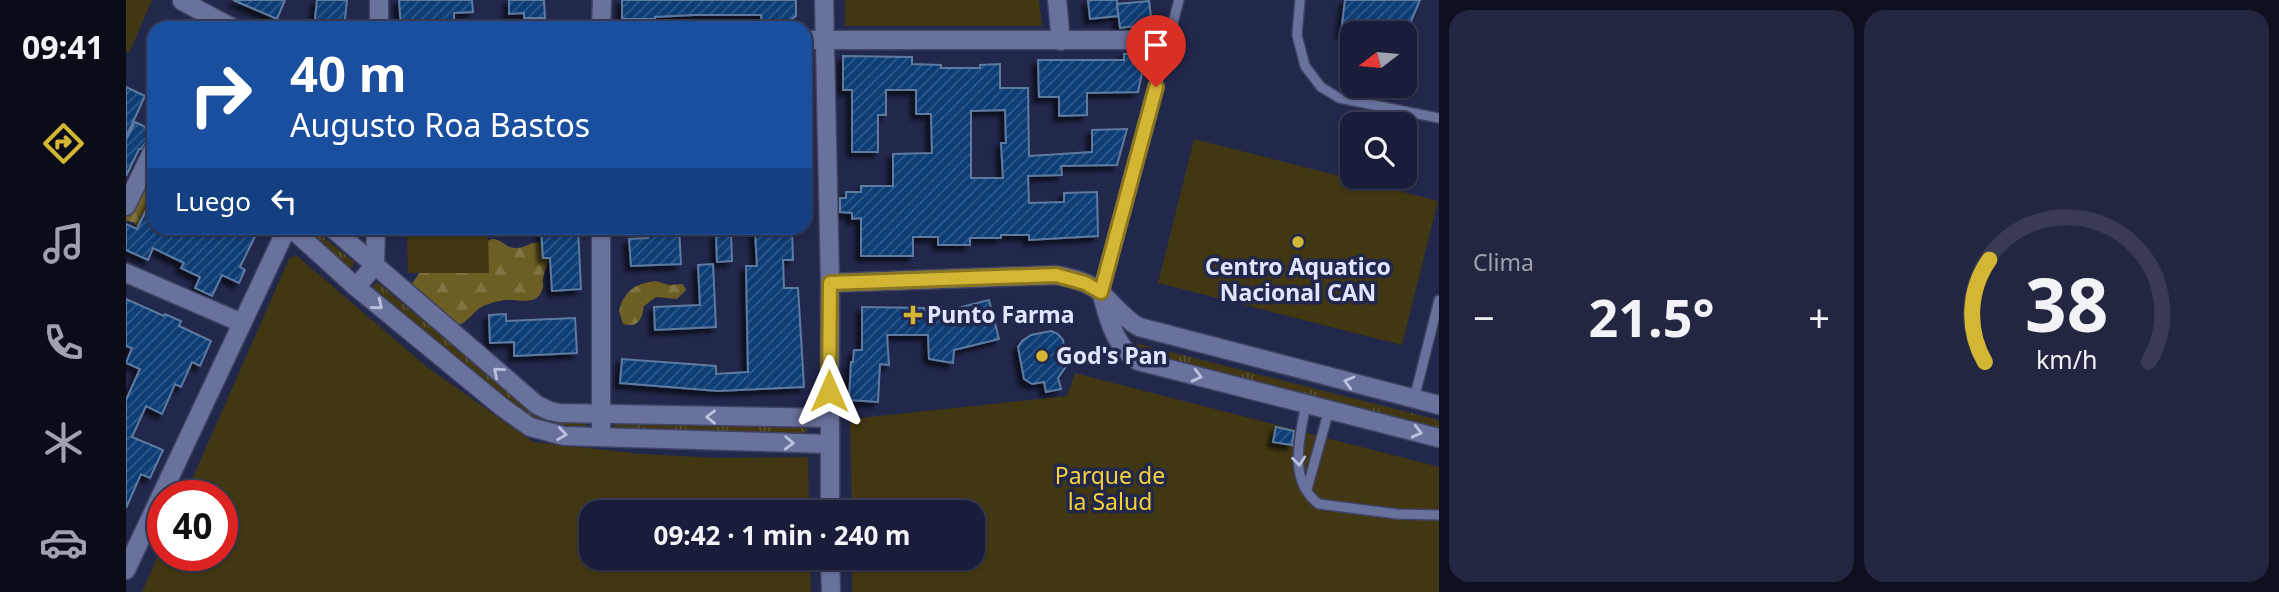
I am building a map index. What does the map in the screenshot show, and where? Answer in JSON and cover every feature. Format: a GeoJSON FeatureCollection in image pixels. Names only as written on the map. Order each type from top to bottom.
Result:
{"type":"FeatureCollection","features":[{"type":"Feature","properties":{"kind":"street"},"geometry":{"type":"LineString","coordinates":[[379,0],[379,21]]}},
{"type":"Feature","properties":{"kind":"street"},"geometry":{"type":"LineString","coordinates":[[601,21],[602,0]]}},
{"type":"Feature","properties":{"kind":"street"},"geometry":{"type":"LineString","coordinates":[[824,0],[830,283],[830,500]]}},
{"type":"Feature","properties":{"kind":"street"},"geometry":{"type":"LineString","coordinates":[[1057,0],[1061,41]]}},
{"type":"Feature","properties":{"kind":"street"},"geometry":{"type":"LineString","coordinates":[[182,1],[220,21]]}},
{"type":"Feature","properties":{"kind":"street"},"geometry":{"type":"LineString","coordinates":[[812,40],[1150,40]]}},
{"type":"Feature","properties":{"kind":"street"},"geometry":{"type":"LineString","coordinates":[[126,206],[147,162]]}},
{"type":"Feature","properties":{"kind":"street"},"geometry":{"type":"LineString","coordinates":[[126,570],[286,235]]}},
{"type":"Feature","properties":{"kind":"street"},"geometry":{"type":"LineString","coordinates":[[297,235],[356,287],[524,423],[543,431],[564,436],[601,438],[829,444]]}},
{"type":"Feature","properties":{"kind":"street"},"geometry":{"type":"LineString","coordinates":[[340,235],[537,405],[550,411],[601,415],[829,418]]}},
{"type":"Feature","properties":{"kind":"street"},"geometry":{"type":"LineString","coordinates":[[356,287],[375,265],[376,235]]}},
{"type":"Feature","properties":{"kind":"street"},"geometry":{"type":"LineString","coordinates":[[601,235],[601,438]]}},
{"type":"Feature","properties":{"kind":"street"},"geometry":{"type":"LineString","coordinates":[[126,273],[242,323]]}},
{"type":"Feature","properties":{"kind":"street"},"geometry":{"type":"LineString","coordinates":[[830,283],[1056,275],[1085,283],[1101,292],[1116,311],[1139,327],[1439,405]]}},
{"type":"Feature","properties":{"kind":"street"},"geometry":{"type":"LineString","coordinates":[[1101,292],[1109,321],[1122,346],[1128,355],[1138,361],[1439,438]]}},
{"type":"Feature","properties":{"kind":"street"},"geometry":{"type":"LineString","coordinates":[[831,570],[831,592]]}},
{"type":"Feature","properties":{"kind":"lane"},"geometry":{"type":"LineString","coordinates":[[1101,292],[1179,0]]}},
{"type":"Feature","properties":{"kind":"lane"},"geometry":{"type":"LineString","coordinates":[[1300,0],[1297,35],[1305,66],[1321,87],[1339,98],[1439,118]]}},
{"type":"Feature","properties":{"kind":"lane"},"geometry":{"type":"LineString","coordinates":[[1414,399],[1439,300]]}},
{"type":"Feature","properties":{"kind":"lane"},"geometry":{"type":"LineString","coordinates":[[1306,404],[1297,455],[1307,491],[1319,504],[1396,514],[1439,515]]}},
{"type":"Feature","properties":{"kind":"lane"},"geometry":{"type":"LineString","coordinates":[[1307,491],[1329,410]]}},
{"type":"Feature","properties":{"kind":"green space"},"geometry":{"type":"Polygon","coordinates":[[[126,0],[152,0],[129,53],[126,51],[126,0]]]}},
{"type":"Feature","properties":{"kind":"green space"},"geometry":{"type":"Polygon","coordinates":[[[845,0],[1039,0],[1042,26],[845,26],[845,0]]]}},
{"type":"Feature","properties":{"kind":"green space","name":"Centro Aquatico Nacional CAN"},"geometry":{"type":"Polygon","coordinates":[[[1194,139],[1340,176],[1340,189],[1391,189],[1438,201],[1402,345],[1158,283],[1194,139]]]}},
{"type":"Feature","properties":{"kind":"green space"},"geometry":{"type":"Polygon","coordinates":[[[147,164],[147,217],[139,230],[133,222],[126,221],[126,202],[133,176],[147,164]]]}},
{"type":"Feature","properties":{"kind":"green space"},"geometry":{"type":"Polygon","coordinates":[[[310,235],[321,235],[354,262],[353,267],[349,268],[310,235]]]}},
{"type":"Feature","properties":{"kind":"green space"},"geometry":{"type":"Polygon","coordinates":[[[488,236],[489,273],[408,273],[407,237],[488,236]]]}},
{"type":"Feature","properties":{"kind":"green space"},"geometry":{"type":"Polygon","coordinates":[[[492,239],[514,248],[539,242],[548,246],[549,260],[540,295],[528,301],[503,300],[489,304],[455,326],[409,292],[420,272],[492,239]]]}},
{"type":"Feature","properties":{"kind":"green space"},"geometry":{"type":"Polygon","coordinates":[[[296,255],[427,367],[533,442],[642,454],[719,458],[808,457],[809,500],[579,500],[579,570],[810,570],[811,592],[142,592],[151,571],[238,571],[238,480],[192,480],[289,259],[296,255]]]}},
{"type":"Feature","properties":{"kind":"green space"},"geometry":{"type":"Polygon","coordinates":[[[656,281],[669,285],[683,284],[686,290],[677,299],[656,297],[644,306],[636,324],[623,324],[619,311],[624,298],[637,286],[656,281]]]}},
{"type":"Feature","properties":{"kind":"green space"},"geometry":{"type":"Polygon","coordinates":[[[375,283],[533,412],[586,422],[586,429],[561,429],[528,417],[373,288],[375,283]]]}},
{"type":"Feature","properties":{"kind":"green space"},"geometry":{"type":"Polygon","coordinates":[[[1135,343],[1439,420],[1439,429],[1133,351],[1132,345],[1135,343]]]}},
{"type":"Feature","properties":{"kind":"green space","name":"Parque de la Salud"},"geometry":{"type":"Polygon","coordinates":[[[1075,373],[1439,467],[1439,592],[852,592],[852,570],[985,570],[985,500],[852,500],[850,419],[1067,396],[1075,373]]]}},
{"type":"Feature","properties":{"kind":"green space"},"geometry":{"type":"Polygon","coordinates":[[[617,422],[807,429],[805,435],[616,430],[614,427],[617,422]]]}},
{"type":"Feature","properties":{"kind":"building"},"geometry":{"type":"Polygon","coordinates":[[[233,0],[285,0],[277,19],[233,0]]]}},
{"type":"Feature","properties":{"kind":"building"},"geometry":{"type":"Polygon","coordinates":[[[317,0],[347,0],[345,21],[315,21],[317,0]]]}},
{"type":"Feature","properties":{"kind":"building"},"geometry":{"type":"Polygon","coordinates":[[[399,0],[472,0],[473,12],[454,13],[454,21],[400,21],[399,0]]]}},
{"type":"Feature","properties":{"kind":"building"},"geometry":{"type":"Polygon","coordinates":[[[509,0],[544,0],[545,18],[524,18],[524,13],[509,14],[509,0]]]}},
{"type":"Feature","properties":{"kind":"building"},"geometry":{"type":"Polygon","coordinates":[[[622,0],[796,0],[796,16],[789,21],[762,21],[761,15],[622,19],[622,0]]]}},
{"type":"Feature","properties":{"kind":"building"},"geometry":{"type":"Polygon","coordinates":[[[1088,0],[1117,0],[1118,16],[1090,19],[1088,0]]]}},
{"type":"Feature","properties":{"kind":"building"},"geometry":{"type":"Polygon","coordinates":[[[1345,0],[1420,0],[1411,21],[1342,21],[1345,0]]]}},
{"type":"Feature","properties":{"kind":"building"},"geometry":{"type":"Polygon","coordinates":[[[1149,1],[1152,24],[1120,28],[1117,4],[1149,1]]]}},
{"type":"Feature","properties":{"kind":"building"},"geometry":{"type":"Polygon","coordinates":[[[1124,54],[1146,54],[1138,92],[1087,93],[1087,115],[1059,116],[1059,97],[1039,97],[1038,60],[1124,60],[1124,54]]]}},
{"type":"Feature","properties":{"kind":"building"},"geometry":{"type":"Polygon","coordinates":[[[843,56],[912,57],[912,64],[941,65],[941,68],[980,68],[980,65],[1000,64],[1000,88],[1028,88],[1029,156],[1092,152],[1092,130],[1127,129],[1117,165],[1061,166],[1062,175],[1028,176],[1029,203],[1064,202],[1064,193],[1097,192],[1098,236],[1029,240],[1029,235],[1001,235],[1001,238],[970,238],[970,245],[938,245],[938,237],[913,237],[913,256],[861,256],[861,218],[852,219],[852,213],[840,212],[840,198],[846,198],[846,192],[861,192],[861,186],[893,186],[893,154],[932,153],[931,114],[916,114],[916,90],[886,90],[886,115],[878,115],[878,152],[852,152],[852,90],[843,90],[843,56]],[[1005,110],[971,111],[971,178],[1003,178],[1001,143],[1006,143],[1005,110]]]}},
{"type":"Feature","properties":{"kind":"building"},"geometry":{"type":"Polygon","coordinates":[[[126,87],[145,96],[126,137],[126,87]]]}},
{"type":"Feature","properties":{"kind":"building"},"geometry":{"type":"Polygon","coordinates":[[[135,122],[147,128],[147,141],[139,149],[126,176],[126,140],[135,122]]]}},
{"type":"Feature","properties":{"kind":"building"},"geometry":{"type":"Polygon","coordinates":[[[147,208],[147,235],[256,235],[240,267],[245,270],[239,283],[222,275],[212,296],[195,288],[200,277],[181,268],[184,263],[153,248],[148,260],[126,250],[126,224],[137,229],[147,208]]]}},
{"type":"Feature","properties":{"kind":"building"},"geometry":{"type":"Polygon","coordinates":[[[541,235],[578,235],[581,289],[552,291],[550,258],[543,258],[541,235]]]}},
{"type":"Feature","properties":{"kind":"building"},"geometry":{"type":"Polygon","coordinates":[[[648,235],[679,235],[681,264],[631,266],[629,239],[648,238],[648,235]]]}},
{"type":"Feature","properties":{"kind":"building"},"geometry":{"type":"Polygon","coordinates":[[[716,235],[731,235],[732,261],[717,262],[716,235]]]}},
{"type":"Feature","properties":{"kind":"building"},"geometry":{"type":"Polygon","coordinates":[[[755,235],[792,235],[793,260],[783,260],[784,288],[798,288],[804,387],[718,391],[620,383],[622,359],[716,366],[716,374],[748,372],[746,266],[757,266],[755,235]]]}},
{"type":"Feature","properties":{"kind":"building"},"geometry":{"type":"Polygon","coordinates":[[[713,264],[716,327],[655,330],[654,307],[700,305],[698,265],[713,264]]]}},
{"type":"Feature","properties":{"kind":"building"},"geometry":{"type":"Polygon","coordinates":[[[126,299],[181,321],[179,326],[211,341],[200,366],[192,362],[181,387],[175,384],[162,414],[146,406],[132,437],[163,450],[150,478],[141,474],[126,508],[126,400],[140,369],[126,363],[132,348],[126,346],[126,299]]]}},
{"type":"Feature","properties":{"kind":"building"},"geometry":{"type":"Polygon","coordinates":[[[989,300],[999,339],[954,350],[953,363],[929,359],[928,335],[887,335],[889,365],[880,364],[878,402],[849,400],[854,350],[862,350],[862,307],[924,308],[942,312],[989,300]]]}},
{"type":"Feature","properties":{"kind":"building"},"geometry":{"type":"Polygon","coordinates":[[[506,314],[506,321],[575,318],[577,353],[514,356],[514,342],[490,343],[489,315],[506,314]]]}},
{"type":"Feature","properties":{"kind":"building","name":"God's Pan"},"geometry":{"type":"Polygon","coordinates":[[[1051,331],[1063,340],[1067,365],[1058,378],[1061,389],[1046,392],[1044,382],[1032,384],[1024,379],[1018,347],[1031,335],[1051,331]]]}},
{"type":"Feature","properties":{"kind":"building"},"geometry":{"type":"Polygon","coordinates":[[[1276,427],[1294,431],[1292,445],[1273,442],[1276,427]]]}},
{"type":"Feature","properties":{"kind":"place","name":"Centro Aquatico Nacional CAN"},"geometry":{"type":"Point","coordinates":[1298,242]}},
{"type":"Feature","properties":{"kind":"place","name":"Punto Farma"},"geometry":{"type":"Point","coordinates":[913,315]}},
{"type":"Feature","properties":{"kind":"place","name":"God's Pan"},"geometry":{"type":"Point","coordinates":[1042,356]}},
{"type":"Feature","properties":{"kind":"route"},"geometry":{"type":"LineString","coordinates":[[829,391],[830,283],[1056,275],[1085,283],[1101,292],[1156,87]]}}]}
